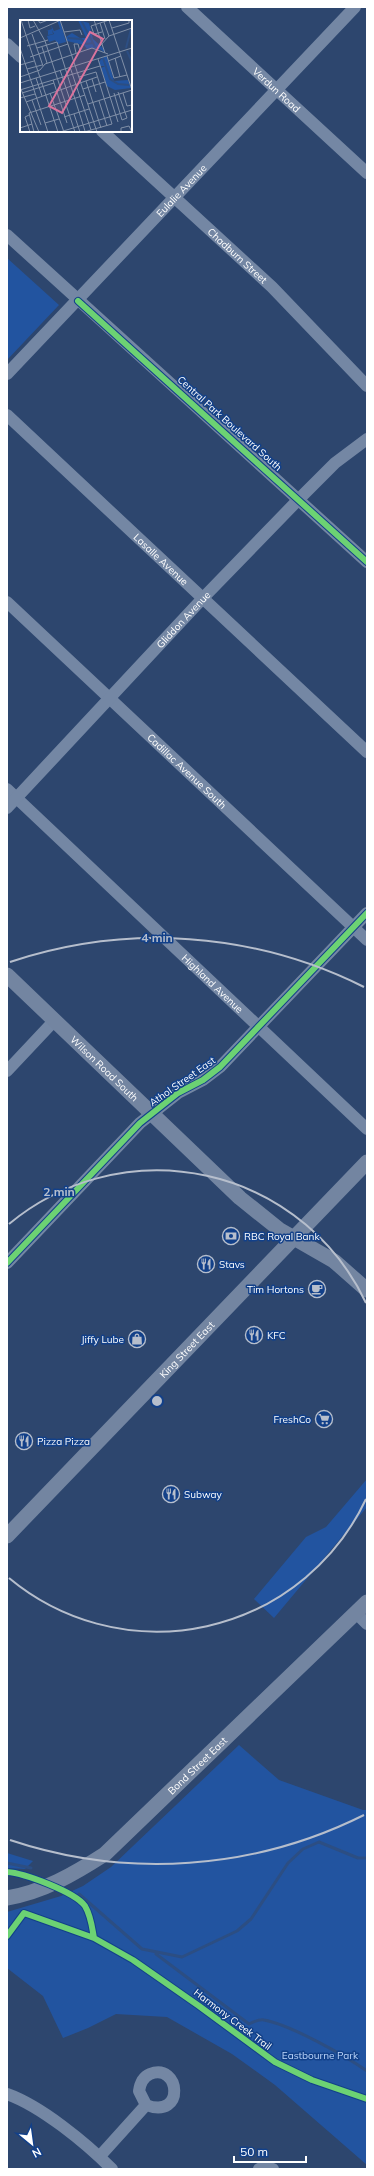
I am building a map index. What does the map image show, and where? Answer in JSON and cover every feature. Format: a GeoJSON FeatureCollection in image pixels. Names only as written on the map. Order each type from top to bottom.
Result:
{"type":"FeatureCollection","features":[{"type":"Feature","properties":{"kind":"main road","name":"Wilson Road South"},"geometry":{"type":"LineString","coordinates":[[7,975],[240,1198],[265,1219],[294,1238],[334,1260],[367,1290]]}},
{"type":"Feature","properties":{"kind":"main road","name":"King Street East"},"geometry":{"type":"LineString","coordinates":[[7,1536],[367,1162]]}},
{"type":"Feature","properties":{"kind":"main road","name":"Bond Street East"},"geometry":{"type":"LineString","coordinates":[[7,1898],[34,1892],[59,1881],[105,1854],[367,1602]]}},
{"type":"Feature","properties":{"kind":"street","name":"Verdun Road"},"geometry":{"type":"LineString","coordinates":[[187,7],[367,173]]}},
{"type":"Feature","properties":{"kind":"street","name":"Eulalie Avenue"},"geometry":{"type":"LineString","coordinates":[[7,374],[78,301],[355,7]]}},
{"type":"Feature","properties":{"kind":"street"},"geometry":{"type":"LineString","coordinates":[[7,44],[20,55]]}},
{"type":"Feature","properties":{"kind":"street","name":"Chadburn Street"},"geometry":{"type":"LineString","coordinates":[[103,132],[272,287],[367,386]]}},
{"type":"Feature","properties":{"kind":"street","name":"Central Park Boulevard South"},"geometry":{"type":"LineString","coordinates":[[7,235],[367,562]]}},
{"type":"Feature","properties":{"kind":"street","name":"Lasalle Avenue"},"geometry":{"type":"LineString","coordinates":[[7,415],[367,752]]}},
{"type":"Feature","properties":{"kind":"street","name":"Gliddon Avenue"},"geometry":{"type":"LineString","coordinates":[[7,808],[203,598],[299,499],[335,463],[367,439]]}},
{"type":"Feature","properties":{"kind":"street","name":"Cadillac Avenue South"},"geometry":{"type":"LineString","coordinates":[[7,602],[367,940]]}},
{"type":"Feature","properties":{"kind":"street","name":"Highland Avenue"},"geometry":{"type":"LineString","coordinates":[[7,789],[367,1129]]}},
{"type":"Feature","properties":{"kind":"street","name":"Athol Street East"},"geometry":{"type":"LineString","coordinates":[[7,1263],[140,1123],[178,1094],[211,1075],[259,1027],[367,913]]}},
{"type":"Feature","properties":{"kind":"street"},"geometry":{"type":"LineString","coordinates":[[7,1071],[55,1020]]}},
{"type":"Feature","properties":{"kind":"street"},"geometry":{"type":"LineString","coordinates":[[356,1614],[367,1624]]}},
{"type":"Feature","properties":{"kind":"street"},"geometry":{"type":"LineString","coordinates":[[7,2094],[22,2099],[52,2119],[100,2156],[112,2169]]}},
{"type":"Feature","properties":{"kind":"street"},"geometry":{"type":"LineString","coordinates":[[100,2156],[146,2105]]}},
{"type":"Feature","properties":{"kind":"green space"},"geometry":{"type":"Polygon","coordinates":[[[7,258],[59,305],[7,360],[7,258]]]}},
{"type":"Feature","properties":{"kind":"green space"},"geometry":{"type":"Polygon","coordinates":[[[367,1479],[367,1507],[274,1618],[254,1599],[306,1537],[326,1527],[367,1479]]]}},
{"type":"Feature","properties":{"kind":"green space","name":"Eastbourne Park"},"geometry":{"type":"Polygon","coordinates":[[[239,1745],[279,1780],[363,1810],[367,1810],[367,2165],[275,2085],[232,2054],[167,2017],[116,2014],[88,2028],[63,2038],[43,1996],[7,1968],[7,1912],[61,1896],[83,1886],[111,1867],[239,1745]]]}},
{"type":"Feature","properties":{"kind":"green space"},"geometry":{"type":"Polygon","coordinates":[[[7,1853],[33,1861],[25,1869],[7,1868],[7,1853]]]}},
{"type":"Feature","properties":{"kind":"waterway"},"geometry":{"type":"LineString","coordinates":[[79,1894],[142,1949],[182,1957],[237,1931],[251,1919],[288,1863],[303,1849],[319,1842],[358,1858],[367,1858]]}},
{"type":"Feature","properties":{"kind":"waterway"},"geometry":{"type":"LineString","coordinates":[[7,1863],[31,1868]]}},
{"type":"Feature","properties":{"kind":"waterway"},"geometry":{"type":"LineString","coordinates":[[156,1954],[249,2024],[262,2020],[288,2028],[331,2049],[367,2071]]}},
{"type":"Feature","properties":{"kind":"cycle path"},"geometry":{"type":"LineString","coordinates":[[78,301],[367,562]]}},
{"type":"Feature","properties":{"kind":"cycle path"},"geometry":{"type":"LineString","coordinates":[[7,1263],[140,1123],[178,1093],[203,1080],[220,1067],[367,913]]}},
{"type":"Feature","properties":{"kind":"cycle path"},"geometry":{"type":"LineString","coordinates":[[7,1872],[15,1873],[49,1884],[71,1895],[79,1901],[85,1906],[89,1914],[94,1938]]}},
{"type":"Feature","properties":{"kind":"cycle path","name":"Harmony Creek Trail"},"geometry":{"type":"LineString","coordinates":[[7,1936],[24,1913],[94,1938],[133,1960],[275,2062],[312,2080],[367,2099]]}},
{"type":"Feature","properties":{"kind":"place","name":"RBC Royal Bank"},"geometry":{"type":"Point","coordinates":[231,1236]}},
{"type":"Feature","properties":{"kind":"place","name":"Stavs"},"geometry":{"type":"Point","coordinates":[206,1264]}},
{"type":"Feature","properties":{"kind":"place","name":"Tim Hortons"},"geometry":{"type":"Point","coordinates":[317,1289]}},
{"type":"Feature","properties":{"kind":"place","name":"KFC"},"geometry":{"type":"Point","coordinates":[254,1335]}},
{"type":"Feature","properties":{"kind":"place","name":"Jiffy Lube"},"geometry":{"type":"Point","coordinates":[137,1339]}},
{"type":"Feature","properties":{"kind":"place","name":"FreshCo"},"geometry":{"type":"Point","coordinates":[324,1419]}},
{"type":"Feature","properties":{"kind":"place","name":"Pizza Pizza"},"geometry":{"type":"Point","coordinates":[24,1441]}},
{"type":"Feature","properties":{"kind":"place","name":"Subway"},"geometry":{"type":"Point","coordinates":[171,1494]}}]}
